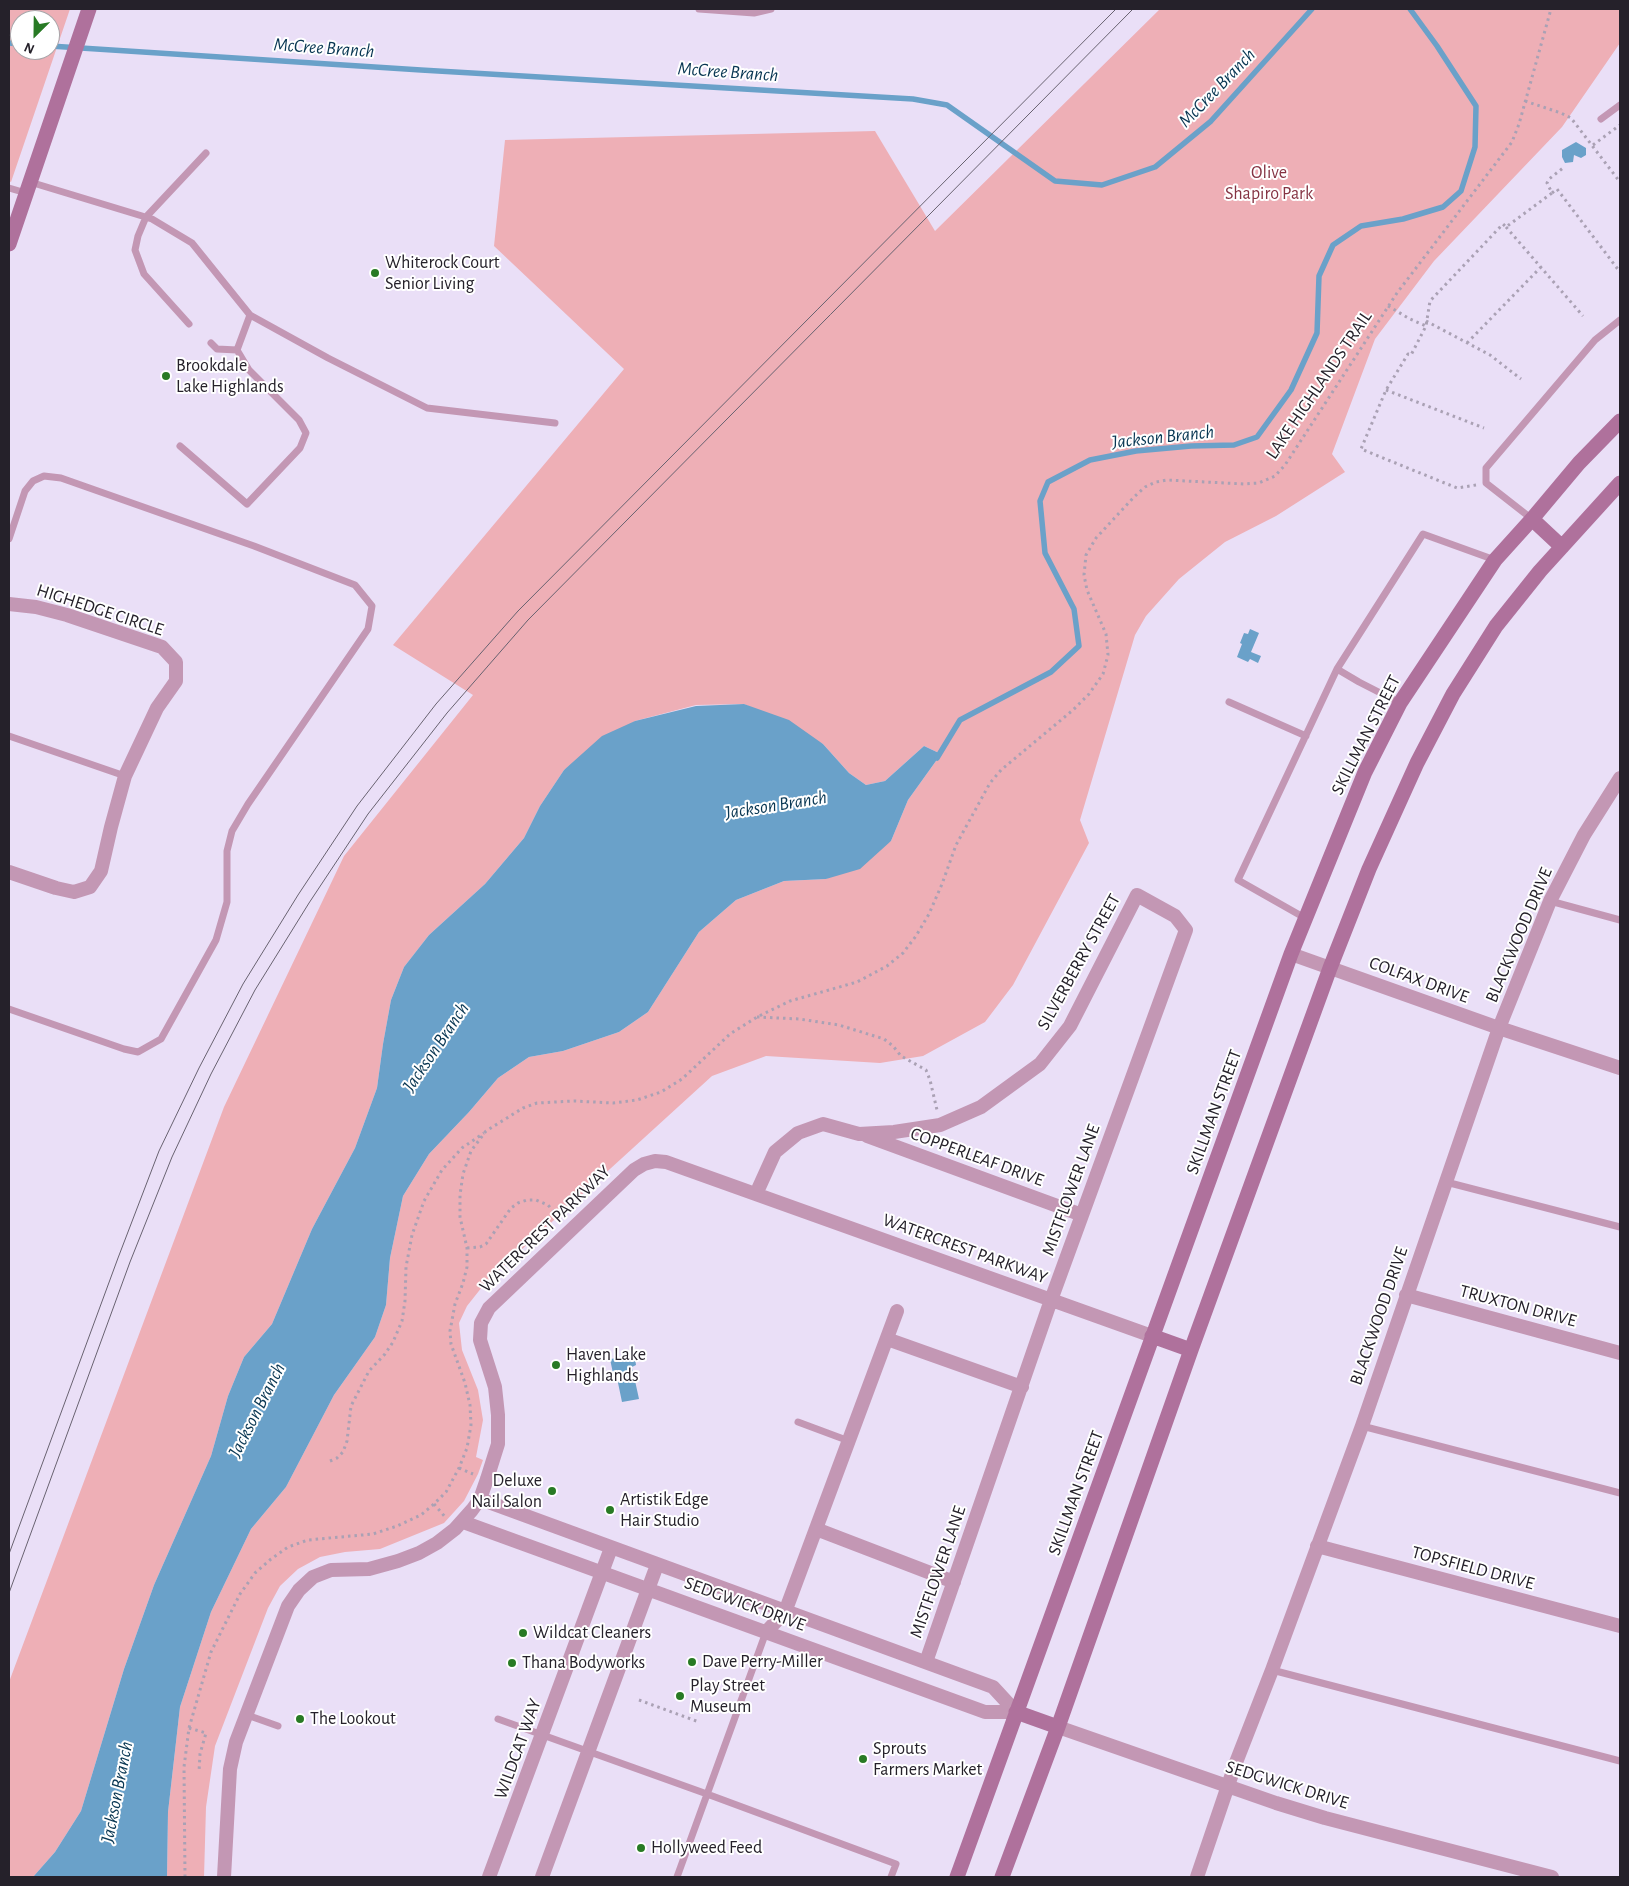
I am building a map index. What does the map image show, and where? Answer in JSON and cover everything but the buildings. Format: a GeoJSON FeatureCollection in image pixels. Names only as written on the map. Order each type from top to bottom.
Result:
{"type":"FeatureCollection","features":[{"type":"Feature","properties":{"kind":"main road"},"geometry":{"type":"LineString","coordinates":[[9,244],[88,12]]}},
{"type":"Feature","properties":{"kind":"main road","name":"SKILLMAN STREET"},"geometry":{"type":"LineString","coordinates":[[957,1877],[1291,954],[1365,772],[1400,703],[1495,560],[1579,463],[1620,422]]}},
{"type":"Feature","properties":{"kind":"main road"},"geometry":{"type":"LineString","coordinates":[[1002,1877],[1058,1727],[1191,1350],[1330,968],[1369,869],[1412,772],[1453,694],[1496,626],[1562,547],[1620,483]]}},
{"type":"Feature","properties":{"kind":"main road"},"geometry":{"type":"LineString","coordinates":[[1532,519],[1562,547]]}},
{"type":"Feature","properties":{"kind":"main road"},"geometry":{"type":"LineString","coordinates":[[1152,1336],[1191,1350]]}},
{"type":"Feature","properties":{"kind":"main road","name":"SEDGWICK DRIVE"},"geometry":{"type":"LineString","coordinates":[[1016,1712],[1058,1727]]}},
{"type":"Feature","properties":{"kind":"street","name":"HIGHEDGE CIRCLE"},"geometry":{"type":"LineString","coordinates":[[9,604],[36,607],[162,647],[176,662],[176,681],[157,708],[125,776],[101,871],[90,887],[74,892],[9,872]]}},
{"type":"Feature","properties":{"kind":"street","name":"BLACKWOOD DRIVE"},"geometry":{"type":"LineString","coordinates":[[1197,1877],[1227,1787],[1362,1426],[1499,1028],[1550,902],[1584,835],[1620,778]]}},
{"type":"Feature","properties":{"kind":"street","name":"SILVERBERRY STREET"},"geometry":{"type":"LineString","coordinates":[[756,1194],[776,1152],[798,1133],[823,1124],[859,1134],[894,1132],[940,1125],[981,1107],[1040,1064],[1070,1026],[1137,895]]}},
{"type":"Feature","properties":{"kind":"street","name":"MISTFLOWER LANE"},"geometry":{"type":"LineString","coordinates":[[926,1662],[1051,1300],[1186,930],[1175,916],[1137,895]]}},
{"type":"Feature","properties":{"kind":"street","name":"COLFAX DRIVE"},"geometry":{"type":"LineString","coordinates":[[1291,954],[1499,1028],[1620,1068]]}},
{"type":"Feature","properties":{"kind":"street","name":"COPPERLEAF DRIVE"},"geometry":{"type":"LineString","coordinates":[[859,1134],[1082,1215]]}},
{"type":"Feature","properties":{"kind":"street","name":"WATERCREST PARKWAY"},"geometry":{"type":"LineString","coordinates":[[224,1877],[230,1769],[236,1742],[288,1606],[299,1590],[313,1577],[331,1570],[369,1569],[405,1558],[437,1543],[455,1530],[480,1500],[492,1468],[498,1444],[498,1415],[495,1387],[480,1340],[481,1323],[489,1308],[634,1170],[644,1164],[655,1161],[666,1162],[1152,1336]]}},
{"type":"Feature","properties":{"kind":"street","name":"TRUXTON DRIVE"},"geometry":{"type":"LineString","coordinates":[[1406,1296],[1620,1353]]}},
{"type":"Feature","properties":{"kind":"street"},"geometry":{"type":"LineString","coordinates":[[766,1632],[785,1612],[898,1311]]}},
{"type":"Feature","properties":{"kind":"street"},"geometry":{"type":"LineString","coordinates":[[887,1339],[1022,1387]]}},
{"type":"Feature","properties":{"kind":"street","name":"SEDGWICK DRIVE"},"geometry":{"type":"LineString","coordinates":[[480,1500],[993,1687],[1016,1712]]}},
{"type":"Feature","properties":{"kind":"street","name":"SEDGWICK DRIVE"},"geometry":{"type":"LineString","coordinates":[[462,1522],[985,1712],[1016,1712]]}},
{"type":"Feature","properties":{"kind":"street"},"geometry":{"type":"LineString","coordinates":[[816,1529],[954,1582]]}},
{"type":"Feature","properties":{"kind":"street","name":"TOPSFIELD DRIVE"},"geometry":{"type":"LineString","coordinates":[[1317,1546],[1620,1626]]}},
{"type":"Feature","properties":{"kind":"street","name":"WILDCAT WAY"},"geometry":{"type":"LineString","coordinates":[[490,1877],[611,1548]]}},
{"type":"Feature","properties":{"kind":"street"},"geometry":{"type":"LineString","coordinates":[[542,1877],[657,1565]]}},
{"type":"Feature","properties":{"kind":"street","name":"SEDGWICK DRIVE"},"geometry":{"type":"LineString","coordinates":[[1058,1727],[1227,1787],[1325,1818],[1552,1877]]}},
{"type":"Feature","properties":{"kind":"lane"},"geometry":{"type":"LineString","coordinates":[[699,9],[754,13],[771,9]]}},
{"type":"Feature","properties":{"kind":"lane"},"geometry":{"type":"LineString","coordinates":[[1600,119],[1620,105]]}},
{"type":"Feature","properties":{"kind":"lane"},"geometry":{"type":"LineString","coordinates":[[189,324],[144,274],[136,250],[138,236],[146,217],[206,154]]}},
{"type":"Feature","properties":{"kind":"lane"},"geometry":{"type":"LineString","coordinates":[[9,188],[28,187],[146,217],[192,243],[250,315],[328,358],[427,408],[555,423]]}},
{"type":"Feature","properties":{"kind":"lane"},"geometry":{"type":"LineString","coordinates":[[237,350],[250,315]]}},
{"type":"Feature","properties":{"kind":"lane"},"geometry":{"type":"LineString","coordinates":[[1532,519],[1486,483],[1486,468],[1595,340],[1620,320]]}},
{"type":"Feature","properties":{"kind":"lane"},"geometry":{"type":"LineString","coordinates":[[211,343],[218,349],[237,350]]}},
{"type":"Feature","properties":{"kind":"lane"},"geometry":{"type":"LineString","coordinates":[[180,446],[247,504],[300,448],[306,433],[299,420],[249,370],[237,350]]}},
{"type":"Feature","properties":{"kind":"lane"},"geometry":{"type":"LineString","coordinates":[[9,539],[25,491],[33,481],[44,476],[61,478],[254,546],[354,585],[372,606],[368,628],[248,804],[232,831],[227,851],[227,902],[216,940],[161,1039],[138,1052],[9,1010]]}},
{"type":"Feature","properties":{"kind":"lane"},"geometry":{"type":"LineString","coordinates":[[1306,918],[1238,880],[1337,669],[1423,534],[1495,560]]}},
{"type":"Feature","properties":{"kind":"lane"},"geometry":{"type":"LineString","coordinates":[[1337,669],[1400,703]]}},
{"type":"Feature","properties":{"kind":"lane"},"geometry":{"type":"LineString","coordinates":[[1229,702],[1306,736]]}},
{"type":"Feature","properties":{"kind":"lane"},"geometry":{"type":"LineString","coordinates":[[9,736],[125,776]]}},
{"type":"Feature","properties":{"kind":"lane"},"geometry":{"type":"LineString","coordinates":[[1550,902],[1620,920]]}},
{"type":"Feature","properties":{"kind":"lane"},"geometry":{"type":"LineString","coordinates":[[1446,1182],[1620,1227]]}},
{"type":"Feature","properties":{"kind":"lane"},"geometry":{"type":"LineString","coordinates":[[798,1422],[849,1441]]}},
{"type":"Feature","properties":{"kind":"lane"},"geometry":{"type":"LineString","coordinates":[[1362,1426],[1620,1493]]}},
{"type":"Feature","properties":{"kind":"lane"},"geometry":{"type":"LineString","coordinates":[[677,1877],[766,1632]]}},
{"type":"Feature","properties":{"kind":"lane"},"geometry":{"type":"LineString","coordinates":[[1272,1670],[1620,1761]]}},
{"type":"Feature","properties":{"kind":"lane"},"geometry":{"type":"LineString","coordinates":[[246,1715],[278,1726]]}},
{"type":"Feature","properties":{"kind":"lane"},"geometry":{"type":"LineString","coordinates":[[498,1719],[896,1864],[892,1877]]}},
{"type":"Feature","properties":{"kind":"path","name":"LAKE HIGHLANDS TRAIL"},"geometry":{"type":"LineString","coordinates":[[185,1877],[184,1767],[189,1728],[211,1652],[240,1594],[255,1573],[288,1548],[308,1540],[373,1534],[398,1526],[421,1515],[446,1492],[467,1448],[470,1433],[470,1405],[465,1383],[451,1344],[450,1331],[455,1304],[467,1267],[467,1248],[460,1217],[460,1195],[471,1151],[486,1131],[516,1111],[537,1103],[574,1101],[613,1103],[637,1100],[661,1092],[682,1079],[730,1034],[756,1017],[790,1001],[857,982],[887,966],[903,953],[929,914],[956,845],[990,783],[1001,770],[1073,710],[1089,694],[1104,674],[1108,655],[1106,634],[1087,590],[1084,575],[1086,555],[1096,538],[1134,497],[1145,487],[1156,482],[1167,480],[1244,484],[1259,482],[1275,476],[1285,465],[1388,306],[1512,142],[1520,124],[1551,9]]}},
{"type":"Feature","properties":{"kind":"path"},"geometry":{"type":"LineString","coordinates":[[1525,101],[1562,113],[1571,118],[1620,182]]}},
{"type":"Feature","properties":{"kind":"path"},"geometry":{"type":"LineString","coordinates":[[1592,146],[1620,125]]}},
{"type":"Feature","properties":{"kind":"path"},"geometry":{"type":"LineString","coordinates":[[1552,193],[1548,184],[1549,179],[1563,168]]}},
{"type":"Feature","properties":{"kind":"path"},"geometry":{"type":"LineString","coordinates":[[1506,227],[1557,189],[1620,272]]}},
{"type":"Feature","properties":{"kind":"path"},"geometry":{"type":"LineString","coordinates":[[1486,483],[1457,488],[1361,449],[1386,390],[1408,354],[1412,356],[1426,326],[1430,301],[1503,224],[1583,316]]}},
{"type":"Feature","properties":{"kind":"path"},"geometry":{"type":"LineString","coordinates":[[1467,343],[1541,267]]}},
{"type":"Feature","properties":{"kind":"path"},"geometry":{"type":"LineString","coordinates":[[1388,306],[1426,326]]}},
{"type":"Feature","properties":{"kind":"path"},"geometry":{"type":"LineString","coordinates":[[1426,321],[1490,356],[1521,379]]}},
{"type":"Feature","properties":{"kind":"path"},"geometry":{"type":"LineString","coordinates":[[1386,390],[1484,428]]}},
{"type":"Feature","properties":{"kind":"path"},"geometry":{"type":"LineString","coordinates":[[756,1017],[818,1021],[839,1025],[884,1040],[901,1056],[926,1070],[940,1125]]}},
{"type":"Feature","properties":{"kind":"path"},"geometry":{"type":"LineString","coordinates":[[330,1461],[337,1458],[343,1452],[347,1441],[351,1406],[369,1371],[393,1342],[402,1320],[412,1234],[424,1201],[442,1170],[462,1148],[486,1131]]}},
{"type":"Feature","properties":{"kind":"path"},"geometry":{"type":"LineString","coordinates":[[467,1248],[480,1247],[486,1244],[511,1208],[527,1200],[536,1200],[548,1205],[571,1230]]}},
{"type":"Feature","properties":{"kind":"path"},"geometry":{"type":"LineString","coordinates":[[459,1468],[476,1475]]}},
{"type":"Feature","properties":{"kind":"path"},"geometry":{"type":"LineString","coordinates":[[434,1504],[446,1519]]}},
{"type":"Feature","properties":{"kind":"path"},"geometry":{"type":"LineString","coordinates":[[639,1700],[699,1722]]}},
{"type":"Feature","properties":{"kind":"path"},"geometry":{"type":"LineString","coordinates":[[189,1728],[206,1733],[200,1754],[200,1772]]}},
{"type":"Feature","properties":{"kind":"green space"},"geometry":{"type":"Polygon","coordinates":[[[9,9],[70,9],[60,38],[60,10],[10,10],[10,60],[53,60],[11,182],[9,181],[9,9]]]}},
{"type":"Feature","properties":{"kind":"green space","name":"Olive Shapiro Park"},"geometry":{"type":"Polygon","coordinates":[[[1160,9],[1620,9],[1620,43],[1562,127],[1434,261],[1375,339],[1332,454],[1345,472],[1276,516],[1225,542],[1179,579],[1146,616],[1135,635],[1080,820],[1089,843],[1013,985],[985,1022],[923,1056],[880,1063],[766,1056],[712,1076],[486,1282],[467,1306],[459,1323],[462,1350],[478,1390],[483,1420],[476,1457],[483,1460],[464,1501],[444,1523],[380,1549],[345,1552],[320,1557],[298,1569],[280,1586],[268,1608],[215,1746],[206,1807],[204,1877],[167,1877],[168,1812],[180,1707],[211,1612],[251,1529],[286,1487],[334,1395],[375,1337],[386,1305],[390,1258],[403,1196],[429,1154],[498,1078],[529,1057],[563,1051],[619,1032],[648,1012],[699,932],[736,900],[784,881],[826,879],[891,841],[908,800],[941,754],[924,746],[885,781],[866,785],[849,773],[823,744],[744,704],[696,705],[635,721],[564,770],[540,806],[524,838],[485,884],[429,935],[404,967],[391,1000],[377,1088],[355,1148],[312,1229],[272,1324],[244,1357],[228,1396],[211,1456],[154,1585],[124,1669],[81,1811],[55,1852],[33,1877],[9,1877],[9,1682],[224,1107],[344,856],[473,695],[393,645],[624,369],[494,246],[505,140],[875,131],[935,231],[1160,9]]]}},
{"type":"Feature","properties":{"kind":"water"},"geometry":{"type":"Polygon","coordinates":[[[1576,142],[1586,148],[1586,155],[1581,158],[1574,155],[1573,162],[1565,163],[1562,157],[1562,150],[1576,142]]]}},
{"type":"Feature","properties":{"kind":"water"},"geometry":{"type":"Polygon","coordinates":[[[1250,629],[1259,633],[1251,652],[1261,656],[1258,663],[1250,659],[1248,662],[1237,657],[1244,633],[1248,634],[1250,629]]]}},
{"type":"Feature","properties":{"kind":"water"},"geometry":{"type":"Polygon","coordinates":[[[744,704],[789,720],[823,744],[849,773],[866,785],[885,781],[924,746],[941,754],[908,800],[891,841],[860,869],[826,879],[784,881],[736,900],[699,932],[648,1012],[619,1032],[563,1051],[529,1057],[498,1078],[429,1154],[403,1196],[390,1258],[386,1305],[375,1337],[334,1395],[286,1487],[251,1529],[211,1612],[180,1707],[168,1812],[167,1877],[33,1877],[55,1852],[81,1811],[124,1669],[154,1585],[211,1456],[228,1396],[244,1357],[272,1324],[312,1229],[355,1148],[377,1088],[391,1000],[404,967],[429,935],[485,884],[524,838],[540,806],[564,770],[602,736],[635,721],[696,706],[744,704]]]}},
{"type":"Feature","properties":{"kind":"water"},"geometry":{"type":"Polygon","coordinates":[[[618,1358],[619,1362],[635,1358],[636,1365],[632,1367],[639,1399],[622,1402],[617,1378],[614,1378],[610,1359],[618,1358]]]}},
{"type":"Feature","properties":{"kind":"waterway","name":"McCree Branch"},"geometry":{"type":"LineString","coordinates":[[60,47],[913,99],[947,105],[1055,181],[1102,185],[1155,167],[1211,121],[1312,9]]}},
{"type":"Feature","properties":{"kind":"waterway","name":"Jackson Branch"},"geometry":{"type":"LineString","coordinates":[[937,758],[960,720],[1051,672],[1079,646],[1074,609],[1045,553],[1040,501],[1048,482],[1090,460],[1136,451],[1191,446],[1234,445],[1257,437],[1291,390],[1317,333],[1319,276],[1333,245],[1361,226],[1403,219],[1443,207],[1461,191],[1475,147],[1476,106],[1437,46],[1410,9]]}},
{"type":"Feature","properties":{"kind":"tram line"},"geometry":{"type":"LineString","coordinates":[[9,1554],[159,1151],[199,1068],[243,984],[298,895],[357,806],[436,704],[518,611],[1116,9]]}},
{"type":"Feature","properties":{"kind":"tram line"},"geometry":{"type":"LineString","coordinates":[[9,1593],[130,1262],[172,1157],[211,1074],[255,990],[309,903],[368,814],[447,713],[528,620],[1133,9]]}},
{"type":"Feature","properties":{"kind":"place","name":"Whiterock Court Senior Living"},"geometry":{"type":"Point","coordinates":[375,273]}},
{"type":"Feature","properties":{"kind":"place","name":"Brookdale Lake Highlands"},"geometry":{"type":"Point","coordinates":[166,376]}},
{"type":"Feature","properties":{"kind":"place","name":"Haven Lake Highlands"},"geometry":{"type":"Point","coordinates":[556,1365]}},
{"type":"Feature","properties":{"kind":"place","name":"Deluxe Nail Salon"},"geometry":{"type":"Point","coordinates":[552,1491]}},
{"type":"Feature","properties":{"kind":"place","name":"Artistik Edge Hair Studio"},"geometry":{"type":"Point","coordinates":[610,1510]}},
{"type":"Feature","properties":{"kind":"place","name":"Wildcat Cleaners"},"geometry":{"type":"Point","coordinates":[523,1633]}},
{"type":"Feature","properties":{"kind":"place","name":"Dave Perry-Miller"},"geometry":{"type":"Point","coordinates":[692,1662]}},
{"type":"Feature","properties":{"kind":"place","name":"Thana Bodyworks"},"geometry":{"type":"Point","coordinates":[512,1663]}},
{"type":"Feature","properties":{"kind":"place","name":"Play Street Museum"},"geometry":{"type":"Point","coordinates":[680,1696]}},
{"type":"Feature","properties":{"kind":"place","name":"The Lookout"},"geometry":{"type":"Point","coordinates":[300,1719]}},
{"type":"Feature","properties":{"kind":"place","name":"Sprouts Farmers Market"},"geometry":{"type":"Point","coordinates":[863,1759]}},
{"type":"Feature","properties":{"kind":"place","name":"Hollyweed Feed"},"geometry":{"type":"Point","coordinates":[641,1848]}}]}
